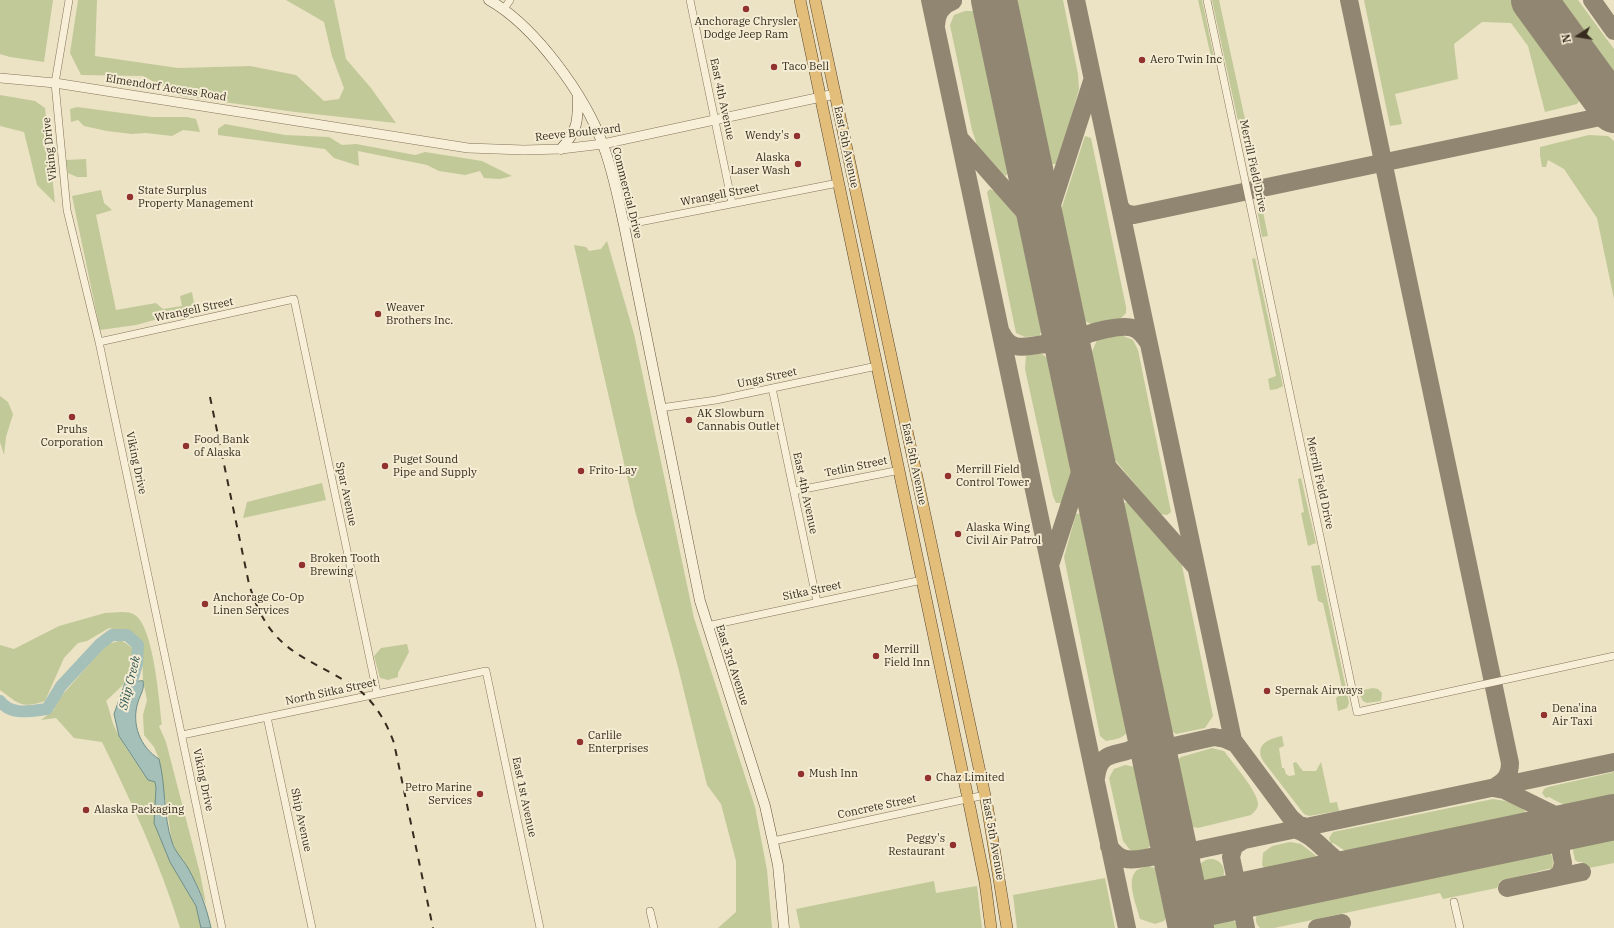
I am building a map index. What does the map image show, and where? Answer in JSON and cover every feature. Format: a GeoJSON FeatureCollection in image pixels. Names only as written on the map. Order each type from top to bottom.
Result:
{"type":"FeatureCollection","features":[{"type":"Feature","properties":{"kind":"highway","name":"East 5th Avenue"},"geometry":{"type":"LineString","coordinates":[[800,0],[968,798],[985,882],[991,928]]}},
{"type":"Feature","properties":{"kind":"highway","name":"East 5th Avenue"},"geometry":{"type":"LineString","coordinates":[[815,0],[985,795],[1004,897],[1007,928]]}},
{"type":"Feature","properties":{"kind":"main road","name":"Commercial Drive"},"geometry":{"type":"LineString","coordinates":[[489,0],[507,4],[547,52],[578,96],[603,144],[614,180],[624,225],[660,408]]}},
{"type":"Feature","properties":{"kind":"main road"},"geometry":{"type":"LineString","coordinates":[[561,149],[570,139],[578,122],[578,96]]}},
{"type":"Feature","properties":{"kind":"main road","name":"East 3rd Avenue"},"geometry":{"type":"LineString","coordinates":[[660,408],[707,626],[765,806],[773,841],[784,928]]}},
{"type":"Feature","properties":{"kind":"street","name":"Viking Drive"},"geometry":{"type":"LineString","coordinates":[[69,0],[55,83],[67,210],[99,342],[222,928]]}},
{"type":"Feature","properties":{"kind":"street","name":"East 4th Avenue"},"geometry":{"type":"LineString","coordinates":[[690,0],[732,203]]}},
{"type":"Feature","properties":{"kind":"street","name":"Merrill Field Drive"},"geometry":{"type":"LineString","coordinates":[[1207,0],[1357,712],[1614,656]]}},
{"type":"Feature","properties":{"kind":"street","name":"Elmendorf Access Road"},"geometry":{"type":"LineString","coordinates":[[3,79],[55,83],[321,125]]}},
{"type":"Feature","properties":{"kind":"street","name":"Reeve Boulevard"},"geometry":{"type":"LineString","coordinates":[[321,125],[468,148],[524,150],[561,149],[603,144],[835,94]]}},
{"type":"Feature","properties":{"kind":"street","name":"Wrangell Street"},"geometry":{"type":"LineString","coordinates":[[624,225],[838,183]]}},
{"type":"Feature","properties":{"kind":"street","name":"Wrangell Street"},"geometry":{"type":"LineString","coordinates":[[99,342],[294,299]]}},
{"type":"Feature","properties":{"kind":"street","name":"Spar Avenue"},"geometry":{"type":"LineString","coordinates":[[294,299],[377,693]]}},
{"type":"Feature","properties":{"kind":"street","name":"Unga Street"},"geometry":{"type":"LineString","coordinates":[[660,408],[716,400],[877,366]]}},
{"type":"Feature","properties":{"kind":"street","name":"East 4th Avenue"},"geometry":{"type":"LineString","coordinates":[[772,388],[817,602]]}},
{"type":"Feature","properties":{"kind":"street","name":"Tetlin Street"},"geometry":{"type":"LineString","coordinates":[[794,491],[900,470]]}},
{"type":"Feature","properties":{"kind":"street","name":"Sitka Street"},"geometry":{"type":"LineString","coordinates":[[707,626],[922,580]]}},
{"type":"Feature","properties":{"kind":"street","name":"North Sitka Street"},"geometry":{"type":"LineString","coordinates":[[182,735],[486,671]]}},
{"type":"Feature","properties":{"kind":"street","name":"East 1st Avenue"},"geometry":{"type":"LineString","coordinates":[[486,671],[540,928]]}},
{"type":"Feature","properties":{"kind":"street","name":"Ship Avenue"},"geometry":{"type":"LineString","coordinates":[[268,717],[312,928]]}},
{"type":"Feature","properties":{"kind":"street","name":"Concrete Street"},"geometry":{"type":"LineString","coordinates":[[773,841],[985,795]]}},
{"type":"Feature","properties":{"kind":"street"},"geometry":{"type":"LineString","coordinates":[[1454,902],[1460,928]]}},
{"type":"Feature","properties":{"kind":"street"},"geometry":{"type":"LineString","coordinates":[[650,911],[654,928]]}},
{"type":"Feature","properties":{"kind":"green space"},"geometry":{"type":"Polygon","coordinates":[[[0,0],[53,0],[44,62],[0,54],[0,0]]]}},
{"type":"Feature","properties":{"kind":"green space"},"geometry":{"type":"Polygon","coordinates":[[[78,0],[97,0],[95,56],[178,68],[250,66],[296,75],[324,101],[339,99],[344,88],[332,56],[324,22],[286,0],[334,0],[346,59],[371,88],[396,123],[295,112],[181,96],[143,76],[81,75],[70,53],[78,0]]]}},
{"type":"Feature","properties":{"kind":"green space"},"geometry":{"type":"Polygon","coordinates":[[[1017,0],[1063,0],[1078,74],[1079,89],[1058,164],[1050,164],[1015,3],[1017,0]]]}},
{"type":"Feature","properties":{"kind":"green space"},"geometry":{"type":"Polygon","coordinates":[[[1198,0],[1202,0],[1214,57],[1212,61],[1198,0]]]}},
{"type":"Feature","properties":{"kind":"green space"},"geometry":{"type":"Polygon","coordinates":[[[1212,0],[1219,0],[1246,124],[1240,125],[1238,121],[1212,0]]]}},
{"type":"Feature","properties":{"kind":"green space"},"geometry":{"type":"Polygon","coordinates":[[[1364,0],[1517,0],[1581,87],[1580,100],[1577,104],[1545,112],[1528,46],[1511,23],[1482,22],[1454,44],[1458,79],[1395,94],[1402,124],[1390,126],[1364,0]]]}},
{"type":"Feature","properties":{"kind":"green space"},"geometry":{"type":"Polygon","coordinates":[[[1550,0],[1578,0],[1614,49],[1614,89],[1550,0]]]}},
{"type":"Feature","properties":{"kind":"green space"},"geometry":{"type":"Polygon","coordinates":[[[965,11],[974,11],[978,16],[1009,173],[1005,176],[977,145],[972,130],[950,25],[954,15],[965,11]]]}},
{"type":"Feature","properties":{"kind":"green space"},"geometry":{"type":"Polygon","coordinates":[[[0,95],[35,101],[45,108],[55,203],[37,185],[24,132],[0,126],[0,95]]]}},
{"type":"Feature","properties":{"kind":"green space"},"geometry":{"type":"Polygon","coordinates":[[[77,107],[152,117],[187,117],[196,119],[200,132],[183,130],[172,136],[107,131],[84,126],[78,120],[71,122],[70,109],[77,107]]]}},
{"type":"Feature","properties":{"kind":"green space"},"geometry":{"type":"Polygon","coordinates":[[[225,124],[285,135],[329,137],[342,145],[356,144],[415,155],[425,152],[482,161],[512,176],[500,179],[484,178],[480,171],[465,175],[439,171],[427,165],[358,151],[359,166],[334,158],[325,149],[218,135],[218,129],[225,124]]]}},
{"type":"Feature","properties":{"kind":"green space"},"geometry":{"type":"Polygon","coordinates":[[[1589,135],[1608,136],[1614,141],[1614,299],[1597,218],[1564,169],[1548,160],[1546,167],[1542,167],[1540,155],[1540,147],[1589,135]]]}},
{"type":"Feature","properties":{"kind":"green space"},"geometry":{"type":"Polygon","coordinates":[[[1085,136],[1091,138],[1126,307],[1126,313],[1120,319],[1093,325],[1083,320],[1060,213],[1085,136]]]}},
{"type":"Feature","properties":{"kind":"green space"},"geometry":{"type":"Polygon","coordinates":[[[86,159],[87,177],[77,177],[68,173],[66,160],[86,159]]]}},
{"type":"Feature","properties":{"kind":"green space"},"geometry":{"type":"Polygon","coordinates":[[[990,189],[996,192],[1023,225],[1044,327],[1039,336],[1025,337],[1016,333],[987,192],[990,189]]]}},
{"type":"Feature","properties":{"kind":"green space"},"geometry":{"type":"Polygon","coordinates":[[[101,190],[104,203],[112,210],[96,215],[116,310],[156,303],[163,309],[182,306],[180,296],[192,292],[195,309],[136,325],[100,330],[72,196],[101,190]]]}},
{"type":"Feature","properties":{"kind":"green space"},"geometry":{"type":"Polygon","coordinates":[[[1262,207],[1268,236],[1262,237],[1257,209],[1262,207]]]}},
{"type":"Feature","properties":{"kind":"green space"},"geometry":{"type":"Polygon","coordinates":[[[607,241],[634,334],[694,618],[755,807],[767,870],[772,928],[718,928],[736,912],[736,861],[721,804],[707,785],[678,667],[635,511],[574,245],[586,247],[589,251],[601,249],[607,241]]]}},
{"type":"Feature","properties":{"kind":"green space"},"geometry":{"type":"Polygon","coordinates":[[[1255,258],[1283,386],[1270,390],[1268,379],[1276,376],[1252,259],[1255,258]]]}},
{"type":"Feature","properties":{"kind":"green space"},"geometry":{"type":"Polygon","coordinates":[[[1121,335],[1133,340],[1138,350],[1171,512],[1167,515],[1160,514],[1110,454],[1091,354],[1097,340],[1121,335]]]}},
{"type":"Feature","properties":{"kind":"green space"},"geometry":{"type":"Polygon","coordinates":[[[1041,353],[1051,361],[1073,465],[1062,503],[1056,503],[1053,496],[1025,369],[1026,356],[1041,353]]]}},
{"type":"Feature","properties":{"kind":"green space"},"geometry":{"type":"Polygon","coordinates":[[[0,396],[8,402],[13,414],[6,437],[4,455],[0,442],[0,396]]]}},
{"type":"Feature","properties":{"kind":"green space"},"geometry":{"type":"Polygon","coordinates":[[[1301,478],[1316,543],[1308,546],[1301,513],[1304,512],[1298,479],[1301,478]]]}},
{"type":"Feature","properties":{"kind":"green space"},"geometry":{"type":"Polygon","coordinates":[[[322,483],[326,500],[243,518],[247,502],[322,483]]]}},
{"type":"Feature","properties":{"kind":"green space"},"geometry":{"type":"Polygon","coordinates":[[[1129,502],[1174,550],[1181,561],[1213,716],[1205,728],[1176,734],[1168,728],[1123,507],[1124,503],[1129,502]]]}},
{"type":"Feature","properties":{"kind":"green space"},"geometry":{"type":"Polygon","coordinates":[[[1083,513],[1128,731],[1121,737],[1106,741],[1100,736],[1064,557],[1076,514],[1083,513]]]}},
{"type":"Feature","properties":{"kind":"green space"},"geometry":{"type":"Polygon","coordinates":[[[1320,565],[1349,703],[1347,708],[1338,711],[1336,698],[1343,692],[1323,603],[1318,601],[1311,566],[1320,565]]]}},
{"type":"Feature","properties":{"kind":"green space"},"geometry":{"type":"Polygon","coordinates":[[[105,613],[132,613],[141,622],[147,634],[157,683],[162,724],[159,726],[166,742],[200,873],[206,904],[197,885],[183,860],[178,855],[172,842],[159,759],[154,747],[144,735],[143,715],[147,700],[143,681],[142,649],[137,639],[129,633],[109,628],[87,641],[78,643],[64,658],[45,701],[25,705],[16,702],[0,690],[0,645],[14,649],[59,626],[105,613]]]}},
{"type":"Feature","properties":{"kind":"green space"},"geometry":{"type":"Polygon","coordinates":[[[121,640],[132,648],[135,656],[125,683],[106,701],[114,725],[122,742],[148,780],[155,782],[154,823],[170,862],[196,906],[201,928],[180,928],[164,880],[145,834],[102,742],[74,738],[56,718],[41,720],[54,710],[57,701],[106,645],[121,640]]]}},
{"type":"Feature","properties":{"kind":"green space"},"geometry":{"type":"Polygon","coordinates":[[[407,644],[409,652],[398,673],[398,677],[388,680],[380,678],[374,656],[381,648],[407,644]]]}},
{"type":"Feature","properties":{"kind":"green space"},"geometry":{"type":"Polygon","coordinates":[[[1373,688],[1378,689],[1382,693],[1381,701],[1367,703],[1363,701],[1359,694],[1363,690],[1373,688]]]}},
{"type":"Feature","properties":{"kind":"green space"},"geometry":{"type":"Polygon","coordinates":[[[1282,736],[1284,746],[1279,748],[1282,768],[1284,768],[1286,774],[1289,776],[1295,775],[1293,763],[1296,762],[1303,771],[1316,771],[1321,762],[1330,803],[1337,802],[1339,811],[1309,816],[1304,814],[1263,761],[1260,750],[1264,743],[1282,736]]]}},
{"type":"Feature","properties":{"kind":"green space"},"geometry":{"type":"Polygon","coordinates":[[[1212,748],[1224,751],[1254,792],[1258,806],[1251,815],[1198,828],[1193,827],[1189,823],[1176,762],[1181,757],[1212,748]]]}},
{"type":"Feature","properties":{"kind":"green space"},"geometry":{"type":"Polygon","coordinates":[[[1125,765],[1135,767],[1139,770],[1155,840],[1151,846],[1142,851],[1131,851],[1123,841],[1109,778],[1114,769],[1125,765]]]}},
{"type":"Feature","properties":{"kind":"green space"},"geometry":{"type":"Polygon","coordinates":[[[1614,772],[1614,802],[1581,808],[1566,805],[1549,797],[1546,798],[1542,793],[1544,789],[1548,787],[1614,772]]]}},
{"type":"Feature","properties":{"kind":"green space"},"geometry":{"type":"Polygon","coordinates":[[[1493,799],[1509,802],[1518,806],[1526,812],[1529,817],[1520,822],[1359,854],[1347,852],[1333,843],[1331,844],[1329,838],[1333,832],[1493,799]]]}},
{"type":"Feature","properties":{"kind":"green space"},"geometry":{"type":"Polygon","coordinates":[[[1614,833],[1614,863],[1584,869],[1582,862],[1575,860],[1572,846],[1574,843],[1614,833]]]}},
{"type":"Feature","properties":{"kind":"green space"},"geometry":{"type":"Polygon","coordinates":[[[1290,842],[1301,844],[1320,859],[1319,863],[1280,872],[1267,872],[1262,865],[1263,853],[1272,846],[1290,842]]]}},
{"type":"Feature","properties":{"kind":"green space"},"geometry":{"type":"Polygon","coordinates":[[[1542,848],[1548,850],[1552,855],[1552,868],[1500,881],[1497,888],[1443,899],[1440,893],[1274,928],[1260,928],[1257,924],[1256,917],[1260,911],[1271,906],[1542,848]]]}},
{"type":"Feature","properties":{"kind":"green space"},"geometry":{"type":"Polygon","coordinates":[[[1211,859],[1220,863],[1224,872],[1220,881],[1211,885],[1202,881],[1198,872],[1202,863],[1211,859]]]}},
{"type":"Feature","properties":{"kind":"green space"},"geometry":{"type":"Polygon","coordinates":[[[1149,866],[1160,870],[1169,912],[1164,921],[1155,924],[1140,919],[1132,886],[1132,880],[1137,870],[1149,866]]]}},
{"type":"Feature","properties":{"kind":"green space"},"geometry":{"type":"Polygon","coordinates":[[[1105,878],[1115,928],[1017,928],[1013,895],[1105,878]]]}},
{"type":"Feature","properties":{"kind":"green space"},"geometry":{"type":"Polygon","coordinates":[[[934,881],[936,893],[977,886],[982,928],[800,928],[796,909],[934,881]]]}},
{"type":"Feature","properties":{"kind":"green space"},"geometry":{"type":"Polygon","coordinates":[[[1222,917],[1234,921],[1238,928],[1209,928],[1214,920],[1222,917]]]}},
{"type":"Feature","properties":{"kind":"water"},"geometry":{"type":"Polygon","coordinates":[[[143,681],[143,689],[136,710],[137,727],[142,741],[152,754],[159,759],[163,780],[167,821],[173,846],[188,868],[199,890],[211,928],[201,928],[196,906],[170,862],[154,823],[155,782],[148,780],[119,736],[114,714],[125,683],[143,681]]]}},
{"type":"Feature","properties":{"kind":"waterway","name":"Ship Creek"},"geometry":{"type":"LineString","coordinates":[[0,701],[5,706],[15,711],[47,709],[61,686],[100,644],[112,635],[127,635],[138,645],[137,664],[127,697]]}},
{"type":"Feature","properties":{"kind":"taxiway"},"geometry":{"type":"LineString","coordinates":[[930,0],[1127,928]]}},
{"type":"Feature","properties":{"kind":"taxiway"},"geometry":{"type":"LineString","coordinates":[[985,0],[991,6],[998,18]]}},
{"type":"Feature","properties":{"kind":"taxiway"},"geometry":{"type":"LineString","coordinates":[[1076,0],[1233,740],[1291,818],[1299,825],[1307,827]]}},
{"type":"Feature","properties":{"kind":"taxiway"},"geometry":{"type":"LineString","coordinates":[[1349,0],[1510,763],[1507,777],[1496,786]]}},
{"type":"Feature","properties":{"kind":"taxiway"},"geometry":{"type":"LineString","coordinates":[[1592,0],[1614,31]]}},
{"type":"Feature","properties":{"kind":"taxiway"},"geometry":{"type":"LineString","coordinates":[[936,26],[936,21],[940,10],[953,1]]}},
{"type":"Feature","properties":{"kind":"taxiway"},"geometry":{"type":"LineString","coordinates":[[1046,244],[1047,220],[1092,81]]}},
{"type":"Feature","properties":{"kind":"taxiway"},"geometry":{"type":"LineString","coordinates":[[1120,207],[1125,213],[1134,215],[1614,114]]}},
{"type":"Feature","properties":{"kind":"taxiway"},"geometry":{"type":"LineString","coordinates":[[961,140],[1035,224],[1045,243]]}},
{"type":"Feature","properties":{"kind":"taxiway"},"geometry":{"type":"LineString","coordinates":[[1044,344],[1055,335],[1060,323],[1060,313]]}},
{"type":"Feature","properties":{"kind":"taxiway"},"geometry":{"type":"LineString","coordinates":[[1071,361],[1072,352],[1077,341],[1083,336],[1097,331],[1121,327],[1133,328],[1140,332],[1148,342]]}},
{"type":"Feature","properties":{"kind":"taxiway"},"geometry":{"type":"LineString","coordinates":[[1001,332],[1008,342],[1016,346],[1025,347],[1044,344],[1054,345],[1063,350],[1071,361]]}},
{"type":"Feature","properties":{"kind":"taxiway"},"geometry":{"type":"LineString","coordinates":[[1086,433],[1098,456],[1194,565]]}},
{"type":"Feature","properties":{"kind":"taxiway"},"geometry":{"type":"LineString","coordinates":[[1051,562],[1085,457],[1086,433]]}},
{"type":"Feature","properties":{"kind":"taxiway"},"geometry":{"type":"LineString","coordinates":[[1096,778],[1099,766],[1105,759],[1111,755],[1128,751],[1136,747],[1143,740],[1148,727]]}},
{"type":"Feature","properties":{"kind":"taxiway"},"geometry":{"type":"LineString","coordinates":[[1157,768],[1163,754],[1174,746],[1214,737],[1225,739],[1234,743]]}},
{"type":"Feature","properties":{"kind":"taxiway"},"geometry":{"type":"LineString","coordinates":[[1179,872],[1184,858],[1197,850],[1614,762]]}},
{"type":"Feature","properties":{"kind":"taxiway"},"geometry":{"type":"LineString","coordinates":[[1493,788],[1504,790],[1551,813],[1554,818],[1563,863],[1561,872],[1554,878]]}},
{"type":"Feature","properties":{"kind":"taxiway"},"geometry":{"type":"LineString","coordinates":[[1561,851],[1563,840],[1566,835],[1578,826],[1589,822]]}},
{"type":"Feature","properties":{"kind":"taxiway"},"geometry":{"type":"LineString","coordinates":[[1294,829],[1312,838],[1343,864],[1362,870]]}},
{"type":"Feature","properties":{"kind":"taxiway"},"geometry":{"type":"LineString","coordinates":[[1109,846],[1117,855],[1125,859],[1134,860],[1152,857],[1165,849],[1170,831]]}},
{"type":"Feature","properties":{"kind":"taxiway"},"geometry":{"type":"LineString","coordinates":[[1526,835],[1537,835],[1551,839],[1561,851]]}},
{"type":"Feature","properties":{"kind":"taxiway"},"geometry":{"type":"LineString","coordinates":[[1242,841],[1234,846],[1231,857],[1246,928]]}},
{"type":"Feature","properties":{"kind":"taxiway"},"geometry":{"type":"LineString","coordinates":[[1507,888],[1582,872]]}},
{"type":"Feature","properties":{"kind":"taxiway"},"geometry":{"type":"LineString","coordinates":[[1179,928],[1182,924],[1186,906]]}},
{"type":"Feature","properties":{"kind":"taxiway"},"geometry":{"type":"LineString","coordinates":[[1317,928],[1342,923]]}},
{"type":"Feature","properties":{"kind":"runway"},"geometry":{"type":"LineString","coordinates":[[994,0],[1191,928]]}},
{"type":"Feature","properties":{"kind":"runway"},"geometry":{"type":"LineString","coordinates":[[1534,0],[1614,110]]}},
{"type":"Feature","properties":{"kind":"runway"},"geometry":{"type":"LineString","coordinates":[[1211,902],[1614,817]]}},
{"type":"Feature","properties":{"kind":"railway"},"geometry":{"type":"LineString","coordinates":[[210,397],[249,584],[257,607],[267,625],[278,638],[305,658],[357,688],[375,706],[384,720],[394,743],[433,928]]}},
{"type":"Feature","properties":{"kind":"place","name":"Anchorage Chrysler Dodge Jeep Ram"},"geometry":{"type":"Point","coordinates":[746,9]}},
{"type":"Feature","properties":{"kind":"place","name":"Aero Twin Inc"},"geometry":{"type":"Point","coordinates":[1142,60]}},
{"type":"Feature","properties":{"kind":"place","name":"Taco Bell"},"geometry":{"type":"Point","coordinates":[774,67]}},
{"type":"Feature","properties":{"kind":"place","name":"Wendy's"},"geometry":{"type":"Point","coordinates":[797,136]}},
{"type":"Feature","properties":{"kind":"place","name":"Alaska Laser Wash"},"geometry":{"type":"Point","coordinates":[798,164]}},
{"type":"Feature","properties":{"kind":"place","name":"State Surplus Property Management"},"geometry":{"type":"Point","coordinates":[130,197]}},
{"type":"Feature","properties":{"kind":"place","name":"Weaver Brothers Inc."},"geometry":{"type":"Point","coordinates":[378,314]}},
{"type":"Feature","properties":{"kind":"place","name":"Pruhs Corporation"},"geometry":{"type":"Point","coordinates":[72,417]}},
{"type":"Feature","properties":{"kind":"place","name":"AK Slowburn Cannabis Outlet"},"geometry":{"type":"Point","coordinates":[689,420]}},
{"type":"Feature","properties":{"kind":"place","name":"Food Bank of Alaska"},"geometry":{"type":"Point","coordinates":[186,446]}},
{"type":"Feature","properties":{"kind":"place","name":"Puget Sound Pipe and Supply"},"geometry":{"type":"Point","coordinates":[385,466]}},
{"type":"Feature","properties":{"kind":"place","name":"Frito-Lay"},"geometry":{"type":"Point","coordinates":[581,471]}},
{"type":"Feature","properties":{"kind":"place","name":"Merrill Field Control Tower"},"geometry":{"type":"Point","coordinates":[948,476]}},
{"type":"Feature","properties":{"kind":"place","name":"Alaska Wing Civil Air Patrol"},"geometry":{"type":"Point","coordinates":[958,534]}},
{"type":"Feature","properties":{"kind":"place","name":"Broken Tooth Brewing"},"geometry":{"type":"Point","coordinates":[302,565]}},
{"type":"Feature","properties":{"kind":"place","name":"Anchorage Co-Op Linen Services"},"geometry":{"type":"Point","coordinates":[205,604]}},
{"type":"Feature","properties":{"kind":"place","name":"Merrill Field Inn"},"geometry":{"type":"Point","coordinates":[876,656]}},
{"type":"Feature","properties":{"kind":"place","name":"Spernak Airways"},"geometry":{"type":"Point","coordinates":[1267,691]}},
{"type":"Feature","properties":{"kind":"place","name":"Dena'ina Air Taxi"},"geometry":{"type":"Point","coordinates":[1544,715]}},
{"type":"Feature","properties":{"kind":"place","name":"Carlile Enterprises"},"geometry":{"type":"Point","coordinates":[580,742]}},
{"type":"Feature","properties":{"kind":"place","name":"Mush Inn"},"geometry":{"type":"Point","coordinates":[801,774]}},
{"type":"Feature","properties":{"kind":"place","name":"Chaz Limited"},"geometry":{"type":"Point","coordinates":[928,778]}},
{"type":"Feature","properties":{"kind":"place","name":"Petro Marine Services"},"geometry":{"type":"Point","coordinates":[480,794]}},
{"type":"Feature","properties":{"kind":"place","name":"Alaska Packaging"},"geometry":{"type":"Point","coordinates":[86,810]}},
{"type":"Feature","properties":{"kind":"place","name":"Peggy's Restaurant"},"geometry":{"type":"Point","coordinates":[953,845]}}]}
